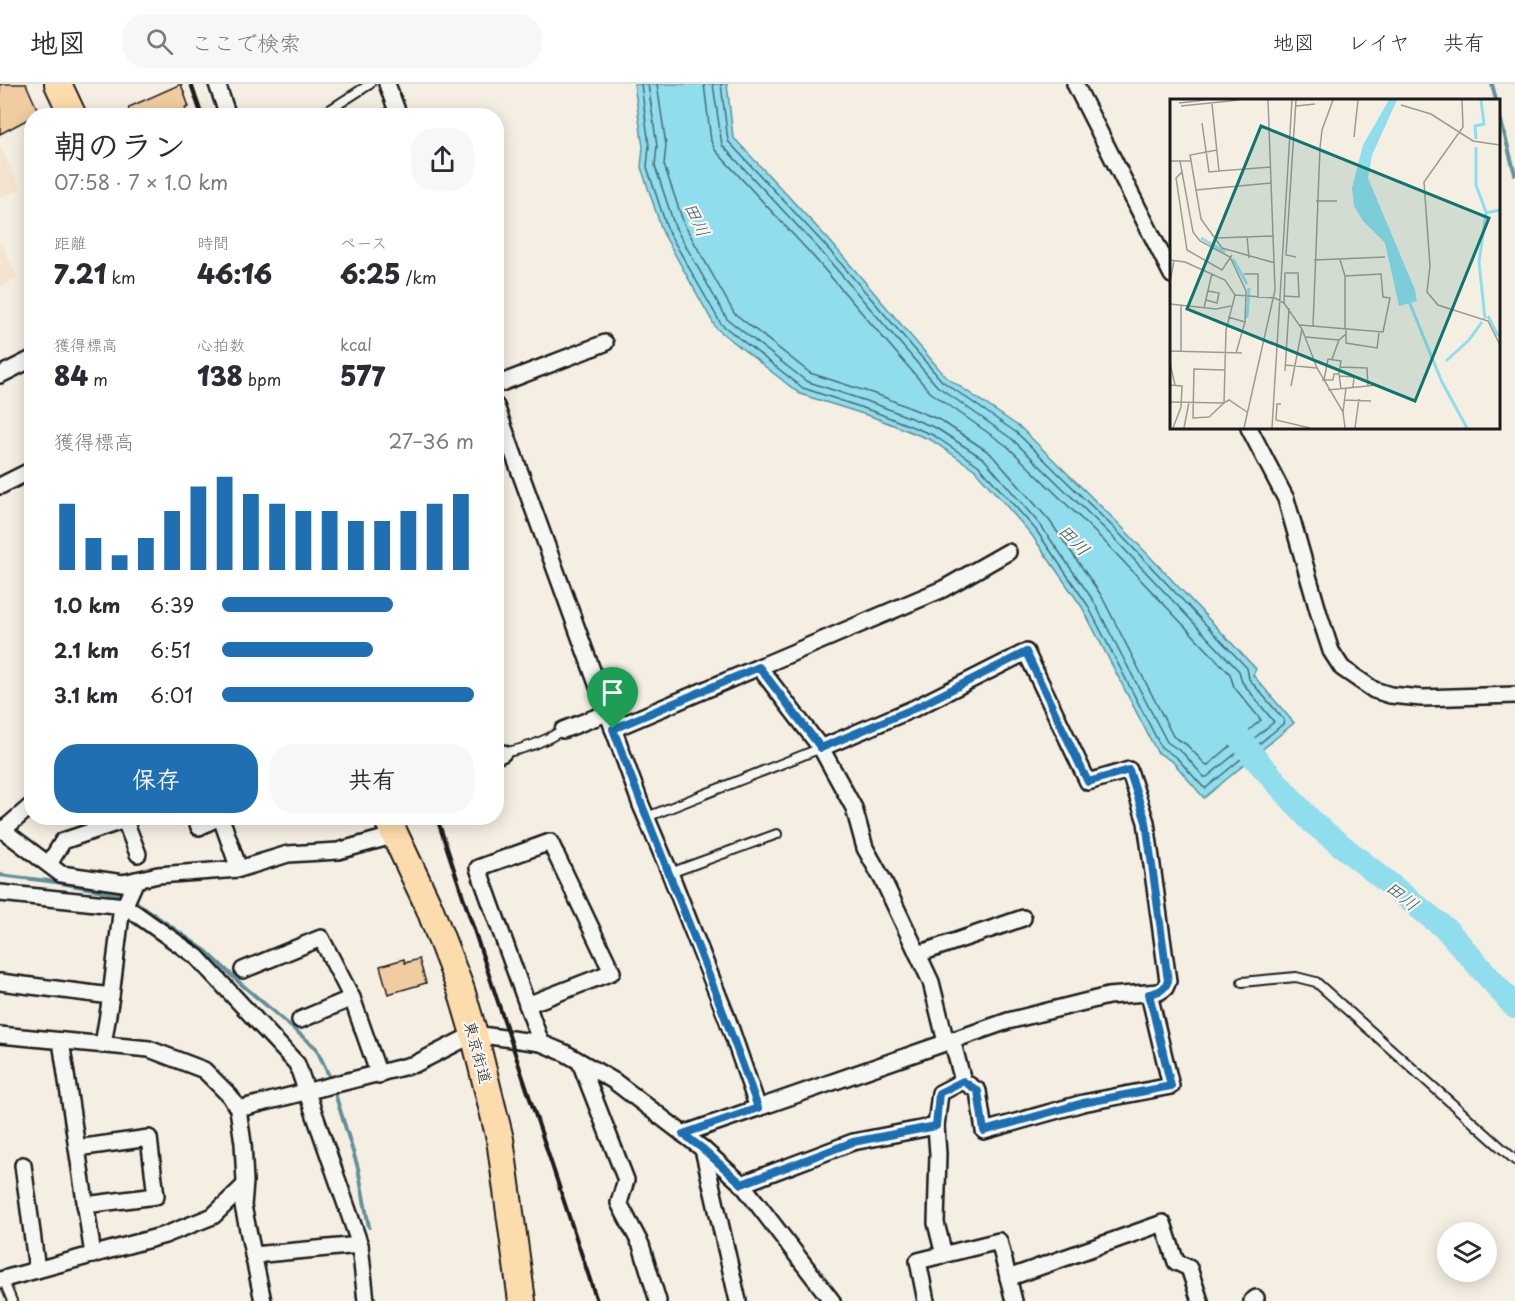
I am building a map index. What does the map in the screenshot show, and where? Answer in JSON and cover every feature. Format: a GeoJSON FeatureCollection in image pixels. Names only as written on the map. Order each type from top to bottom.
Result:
{"type":"FeatureCollection","features":[{"type":"Feature","properties":{"kind":"highway"},"geometry":{"type":"LineString","coordinates":[[58,84],[69,108]]}},
{"type":"Feature","properties":{"kind":"highway"},"geometry":{"type":"LineString","coordinates":[[78,84],[86,108]]}},
{"type":"Feature","properties":{"kind":"highway","name":"東京街道"},"geometry":{"type":"LineString","coordinates":[[392,826],[429,907],[461,990],[474,1034],[500,1139],[522,1301]]}},
{"type":"Feature","properties":{"kind":"street"},"geometry":{"type":"LineString","coordinates":[[217,84],[225,108]]}},
{"type":"Feature","properties":{"kind":"street"},"geometry":{"type":"LineString","coordinates":[[387,84],[396,108]]}},
{"type":"Feature","properties":{"kind":"street"},"geometry":{"type":"LineString","coordinates":[[1075,84],[1170,271]]}},
{"type":"Feature","properties":{"kind":"street"},"geometry":{"type":"LineString","coordinates":[[504,382],[605,343]]}},
{"type":"Feature","properties":{"kind":"street"},"geometry":{"type":"LineString","coordinates":[[0,375],[24,363]]}},
{"type":"Feature","properties":{"kind":"street"},"geometry":{"type":"LineString","coordinates":[[504,428],[641,805],[727,1018],[758,1108]]}},
{"type":"Feature","properties":{"kind":"street"},"geometry":{"type":"LineString","coordinates":[[1251,429],[1286,499],[1324,631],[1331,651],[1342,668],[1374,690],[1390,695],[1422,698],[1515,695]]}},
{"type":"Feature","properties":{"kind":"street"},"geometry":{"type":"LineString","coordinates":[[0,486],[24,474]]}},
{"type":"Feature","properties":{"kind":"street"},"geometry":{"type":"LineString","coordinates":[[613,729],[943,589],[1008,552]]}},
{"type":"Feature","properties":{"kind":"street"},"geometry":{"type":"LineString","coordinates":[[683,1134],[1008,1021],[1108,996],[1159,992],[1165,988],[1168,981],[1146,822],[1129,770],[1088,782],[1026,652],[915,708],[821,748]]}},
{"type":"Feature","properties":{"kind":"street"},"geometry":{"type":"LineString","coordinates":[[759,667],[821,748],[854,808],[865,848],[884,882],[931,982],[963,1081],[978,1091],[984,1131],[1083,1103],[1171,1086],[1149,994]]}},
{"type":"Feature","properties":{"kind":"street"},"geometry":{"type":"LineString","coordinates":[[563,730],[607,713]]}},
{"type":"Feature","properties":{"kind":"street"},"geometry":{"type":"LineString","coordinates":[[24,812],[2,829],[61,874],[123,884],[135,883],[158,875],[239,869],[288,854],[338,851],[392,826]]}},
{"type":"Feature","properties":{"kind":"street"},"geometry":{"type":"LineString","coordinates":[[49,864],[63,841],[108,825]]}},
{"type":"Feature","properties":{"kind":"street"},"geometry":{"type":"LineString","coordinates":[[127,825],[138,854]]}},
{"type":"Feature","properties":{"kind":"street"},"geometry":{"type":"LineString","coordinates":[[222,825],[239,869]]}},
{"type":"Feature","properties":{"kind":"street"},"geometry":{"type":"LineString","coordinates":[[528,1005],[612,972],[550,842],[478,868],[541,1043]]}},
{"type":"Feature","properties":{"kind":"street"},"geometry":{"type":"LineString","coordinates":[[103,1045],[121,914],[135,883]]}},
{"type":"Feature","properties":{"kind":"street"},"geometry":{"type":"LineString","coordinates":[[0,893],[126,904],[197,957],[297,1064],[360,1245],[366,1301]]}},
{"type":"Feature","properties":{"kind":"street"},"geometry":{"type":"LineString","coordinates":[[918,954],[1023,918]]}},
{"type":"Feature","properties":{"kind":"street"},"geometry":{"type":"LineString","coordinates":[[243,970],[321,938],[352,998],[379,1075]]}},
{"type":"Feature","properties":{"kind":"street"},"geometry":{"type":"LineString","coordinates":[[0,982],[111,996]]}},
{"type":"Feature","properties":{"kind":"street"},"geometry":{"type":"LineString","coordinates":[[300,1020],[352,998]]}},
{"type":"Feature","properties":{"kind":"street"},"geometry":{"type":"LineString","coordinates":[[238,1109],[415,1064],[474,1034],[541,1043],[614,1081],[703,1149],[742,1184],[832,1301]]}},
{"type":"Feature","properties":{"kind":"street"},"geometry":{"type":"LineString","coordinates":[[0,1035],[149,1049],[204,1070],[230,1096],[238,1109],[243,1143],[243,1206],[263,1301]]}},
{"type":"Feature","properties":{"kind":"street"},"geometry":{"type":"LineString","coordinates":[[61,1041],[93,1255]]}},
{"type":"Feature","properties":{"kind":"street"},"geometry":{"type":"LineString","coordinates":[[580,1062],[626,1180],[619,1203],[641,1245],[658,1301]]}},
{"type":"Feature","properties":{"kind":"street"},"geometry":{"type":"LineString","coordinates":[[944,1255],[936,1223],[938,1154],[936,1126],[939,1093],[963,1081]]}},
{"type":"Feature","properties":{"kind":"street"},"geometry":{"type":"LineString","coordinates":[[742,1184],[853,1142],[936,1126]]}},
{"type":"Feature","properties":{"kind":"street"},"geometry":{"type":"LineString","coordinates":[[77,1148],[149,1138],[156,1196],[85,1205]]}},
{"type":"Feature","properties":{"kind":"street"},"geometry":{"type":"LineString","coordinates":[[703,1149],[738,1301]]}},
{"type":"Feature","properties":{"kind":"street"},"geometry":{"type":"LineString","coordinates":[[23,1165],[37,1270]]}},
{"type":"Feature","properties":{"kind":"street"},"geometry":{"type":"LineString","coordinates":[[1,1277],[37,1270],[165,1235],[213,1216],[244,1186]]}},
{"type":"Feature","properties":{"kind":"street"},"geometry":{"type":"LineString","coordinates":[[1008,1278],[1163,1223],[1176,1262],[1189,1268],[1200,1301]]}},
{"type":"Feature","properties":{"kind":"street"},"geometry":{"type":"LineString","coordinates":[[926,1301],[918,1261],[999,1241],[1014,1301]]}},
{"type":"Feature","properties":{"kind":"street"},"geometry":{"type":"LineString","coordinates":[[253,1255],[360,1245]]}},
{"type":"Feature","properties":{"kind":"lane"},"geometry":{"type":"LineString","coordinates":[[332,108],[370,84]]}},
{"type":"Feature","properties":{"kind":"lane"},"geometry":{"type":"LineString","coordinates":[[504,754],[549,739],[563,730]]}},
{"type":"Feature","properties":{"kind":"lane"},"geometry":{"type":"LineString","coordinates":[[647,817],[821,748]]}},
{"type":"Feature","properties":{"kind":"lane"},"geometry":{"type":"LineString","coordinates":[[670,873],[777,834]]}},
{"type":"Feature","properties":{"kind":"lane"},"geometry":{"type":"LineString","coordinates":[[1242,982],[1296,977],[1316,982],[1515,1160]]}},
{"type":"Feature","properties":{"kind":"lane"},"geometry":{"type":"LineString","coordinates":[[1,1277],[12,1301]]}},
{"type":"Feature","properties":{"kind":"shaded area"},"geometry":{"type":"Polygon","coordinates":[[[0,147],[21,189],[0,198],[0,147]]]}},
{"type":"Feature","properties":{"kind":"shaded area"},"geometry":{"type":"Polygon","coordinates":[[[0,242],[18,278],[0,287],[0,242]]]}},
{"type":"Feature","properties":{"kind":"water"},"geometry":{"type":"Polygon","coordinates":[[[634,84],[727,84],[733,137],[829,240],[946,377],[1021,428],[1119,524],[1256,669],[1253,675],[1294,723],[1204,798],[1173,762],[1157,752],[1082,607],[1031,534],[974,469],[931,440],[873,417],[800,394],[716,328],[663,233],[641,167],[643,147],[634,84]]]}},
{"type":"Feature","properties":{"kind":"building"},"geometry":{"type":"Polygon","coordinates":[[[0,84],[26,84],[37,108],[24,108],[24,121],[0,134],[0,84]]]}},
{"type":"Feature","properties":{"kind":"building"},"geometry":{"type":"Polygon","coordinates":[[[181,84],[189,107],[129,108],[181,84]]]}},
{"type":"Feature","properties":{"kind":"building"},"geometry":{"type":"Polygon","coordinates":[[[404,959],[405,963],[419,959],[426,983],[388,994],[380,966],[404,959]]]}},
{"type":"Feature","properties":{"kind":"waterway"},"geometry":{"type":"LineString","coordinates":[[1492,84],[1496,99]]}},
{"type":"Feature","properties":{"kind":"waterway"},"geometry":{"type":"LineString","coordinates":[[1500,118],[1515,174]]}},
{"type":"Feature","properties":{"kind":"waterway","name":"田川"},"geometry":{"type":"LineString","coordinates":[[1235,731],[1254,757],[1312,822],[1447,930],[1515,1007]]}},
{"type":"Feature","properties":{"kind":"waterway"},"geometry":{"type":"LineString","coordinates":[[0,875],[56,882],[124,895]]}},
{"type":"Feature","properties":{"kind":"waterway"},"geometry":{"type":"LineString","coordinates":[[130,898],[207,952],[316,1048],[331,1080]]}},
{"type":"Feature","properties":{"kind":"waterway"},"geometry":{"type":"LineString","coordinates":[[333,1087],[358,1168],[369,1227]]}},
{"type":"Feature","properties":{"kind":"waterway"},"geometry":{"type":"LineString","coordinates":[[357,1291],[358,1301]]}},
{"type":"Feature","properties":{"kind":"railway"},"geometry":{"type":"LineString","coordinates":[[191,84],[199,108]]}},
{"type":"Feature","properties":{"kind":"railway"},"geometry":{"type":"LineString","coordinates":[[439,825],[597,1301]]}},
{"type":"Feature","properties":{"kind":"route"},"geometry":{"type":"LineString","coordinates":[[1026,652],[1088,782],[1129,770],[1146,822],[1168,981],[1165,988],[1149,994],[1171,1086],[1083,1103],[984,1131],[978,1091],[963,1081],[939,1093],[936,1126],[853,1142],[742,1184],[683,1134],[758,1108],[727,1018],[641,805],[613,729],[759,667],[821,748],[915,708],[1026,652]]}}]}
